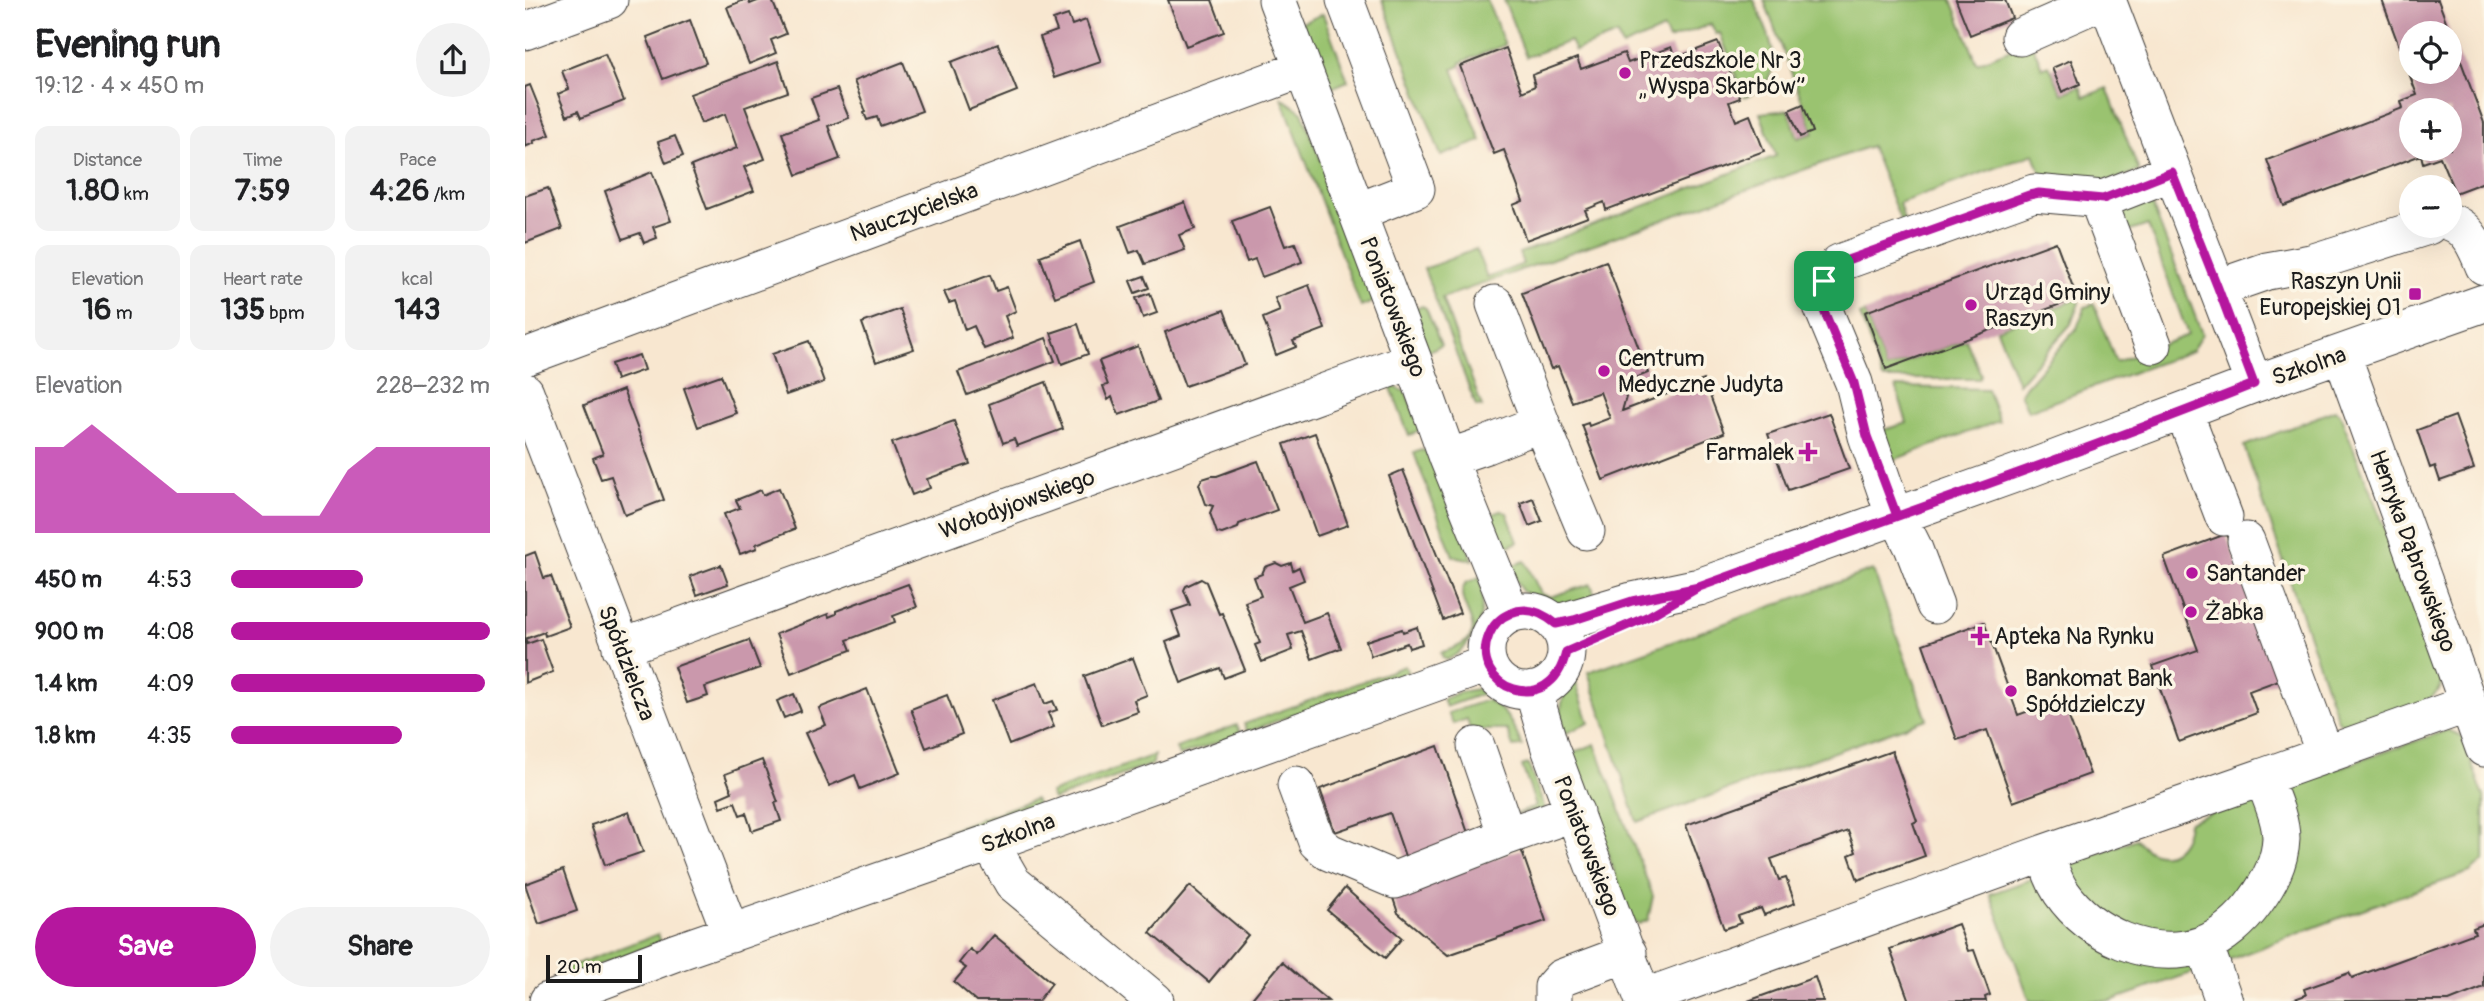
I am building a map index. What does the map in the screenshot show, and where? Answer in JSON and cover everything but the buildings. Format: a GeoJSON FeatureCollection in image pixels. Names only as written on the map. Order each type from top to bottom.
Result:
{"type":"FeatureCollection","features":[{"type":"Feature","properties":{"kind":"street"},"geometry":{"type":"LineString","coordinates":[[525,30],[609,0]]}},
{"type":"Feature","properties":{"kind":"street","name":"Poniatowskiego"},"geometry":{"type":"LineString","coordinates":[[1277,0],[1448,458],[1511,613]]}},
{"type":"Feature","properties":{"kind":"street"},"geometry":{"type":"LineString","coordinates":[[1345,0],[1416,189],[1357,212]]}},
{"type":"Feature","properties":{"kind":"street"},"geometry":{"type":"LineString","coordinates":[[2020,37],[2106,0],[2254,384]]}},
{"type":"Feature","properties":{"kind":"street","name":"Nauczycielska"},"geometry":{"type":"LineString","coordinates":[[525,357],[1303,69]]}},
{"type":"Feature","properties":{"kind":"street"},"geometry":{"type":"LineString","coordinates":[[1935,605],[1913,547],[1897,516],[1867,436],[1854,383],[1822,306],[1821,292],[1827,275],[1839,263],[2034,193],[2098,200],[2172,172]]}},
{"type":"Feature","properties":{"kind":"street"},"geometry":{"type":"LineString","coordinates":[[2098,200],[2153,345]]}},
{"type":"Feature","properties":{"kind":"street"},"geometry":{"type":"LineString","coordinates":[[2462,229],[2470,236],[2484,266]]}},
{"type":"Feature","properties":{"kind":"street"},"geometry":{"type":"LineString","coordinates":[[2218,288],[2267,271],[2311,263],[2399,235]]}},
{"type":"Feature","properties":{"kind":"street","name":"Szkolna"},"geometry":{"type":"LineString","coordinates":[[1561,638],[1649,616],[1699,587],[2484,303]]}},
{"type":"Feature","properties":{"kind":"street"},"geometry":{"type":"LineString","coordinates":[[1495,304],[1586,531]]}},
{"type":"Feature","properties":{"kind":"street","name":"Henryka Dąbrowskiego"},"geometry":{"type":"LineString","coordinates":[[2342,355],[2484,748]]}},
{"type":"Feature","properties":{"kind":"street","name":"Wołodyjowskiego"},"geometry":{"type":"LineString","coordinates":[[621,648],[1413,360]]}},
{"type":"Feature","properties":{"kind":"street","name":"Spółdzielcza"},"geometry":{"type":"LineString","coordinates":[[525,391],[731,934]]}},
{"type":"Feature","properties":{"kind":"street"},"geometry":{"type":"LineString","coordinates":[[2184,412],[2235,529],[2325,754]]}},
{"type":"Feature","properties":{"kind":"street"},"geometry":{"type":"LineString","coordinates":[[1448,458],[1541,423]]}},
{"type":"Feature","properties":{"kind":"street"},"geometry":{"type":"LineString","coordinates":[[1520,610],[1540,613],[1561,638],[1563,666],[1546,686],[1524,691],[1505,686],[1487,664],[1487,639],[1492,628],[1500,619],[1511,613],[1520,610]]}},
{"type":"Feature","properties":{"kind":"street","name":"Szkolna"},"geometry":{"type":"LineString","coordinates":[[548,1001],[1487,664]]}},
{"type":"Feature","properties":{"kind":"street","name":"Poniatowskiego"},"geometry":{"type":"LineString","coordinates":[[1533,690],[1550,748],[1644,1000]]}},
{"type":"Feature","properties":{"kind":"street"},"geometry":{"type":"LineString","coordinates":[[1644,1000],[2045,853],[2468,704]]}},
{"type":"Feature","properties":{"kind":"street"},"geometry":{"type":"LineString","coordinates":[[1476,746],[1507,836]]}},
{"type":"Feature","properties":{"kind":"street"},"geometry":{"type":"LineString","coordinates":[[2045,853],[2056,884],[2063,895],[2102,933],[2150,948],[2184,949],[2204,944],[2229,928],[2248,911],[2272,878],[2281,838],[2280,826],[2263,777]]}},
{"type":"Feature","properties":{"kind":"street"},"geometry":{"type":"LineString","coordinates":[[1296,785],[1317,842],[1329,852],[1395,880],[1575,812]]}},
{"type":"Feature","properties":{"kind":"street"},"geometry":{"type":"LineString","coordinates":[[990,843],[1013,883],[1155,1001]]}},
{"type":"Feature","properties":{"kind":"street"},"geometry":{"type":"LineString","coordinates":[[2204,944],[2224,1001]]}},
{"type":"Feature","properties":{"kind":"street"},"geometry":{"type":"LineString","coordinates":[[1553,1001],[1553,987],[1561,978],[1627,953]]}},
{"type":"Feature","properties":{"kind":"green space"},"geometry":{"type":"Polygon","coordinates":[[[1382,0],[1487,0],[1505,45],[1461,62],[1460,66],[1453,69],[1481,141],[1441,156],[1382,0]]]}},
{"type":"Feature","properties":{"kind":"green space"},"geometry":{"type":"Polygon","coordinates":[[[1504,0],[1754,0],[1770,41],[1773,67],[1769,78],[1759,89],[1744,97],[1720,33],[1716,34],[1711,24],[1669,40],[1664,29],[1622,47],[1617,35],[1575,51],[1570,41],[1526,57],[1504,0]]]}},
{"type":"Feature","properties":{"kind":"green space"},"geometry":{"type":"Polygon","coordinates":[[[1764,0],[1952,0],[1977,63],[2023,44],[2033,46],[2042,68],[2049,65],[2062,94],[2080,86],[2084,97],[2107,88],[2139,171],[2110,181],[2043,179],[2034,154],[1899,203],[1906,226],[1903,227],[1871,146],[1442,298],[1482,407],[1476,406],[1424,269],[1476,249],[1487,278],[1523,264],[1519,253],[1776,156],[1760,113],[1788,110],[1798,138],[1814,133],[1764,0]]]}},
{"type":"Feature","properties":{"kind":"green space"},"geometry":{"type":"Polygon","coordinates":[[[1323,14],[1348,81],[1327,90],[1301,23],[1323,14]]]}},
{"type":"Feature","properties":{"kind":"green space"},"geometry":{"type":"Polygon","coordinates":[[[1282,98],[1302,112],[1375,301],[1361,307],[1282,98]]]}},
{"type":"Feature","properties":{"kind":"green space"},"geometry":{"type":"Polygon","coordinates":[[[2148,194],[2202,334],[2192,351],[2028,411],[2020,393],[2077,328],[2085,307],[2094,304],[2116,362],[2188,335],[2148,225],[2125,233],[2123,217],[2126,208],[2148,194]]]}},
{"type":"Feature","properties":{"kind":"green space"},"geometry":{"type":"Polygon","coordinates":[[[2078,299],[2071,324],[2018,384],[1997,329],[2078,299]]]}},
{"type":"Feature","properties":{"kind":"green space"},"geometry":{"type":"Polygon","coordinates":[[[1422,306],[1426,308],[1441,345],[1427,352],[1411,310],[1422,306]]]}},
{"type":"Feature","properties":{"kind":"green space"},"geometry":{"type":"Polygon","coordinates":[[[1865,313],[1886,369],[1966,340],[1981,375],[1979,379],[1883,379],[1860,315],[1865,313]]]}},
{"type":"Feature","properties":{"kind":"green space"},"geometry":{"type":"Polygon","coordinates":[[[1390,385],[1406,392],[1420,429],[1409,436],[1390,385]]]}},
{"type":"Feature","properties":{"kind":"green space"},"geometry":{"type":"Polygon","coordinates":[[[1896,387],[1987,389],[1999,421],[1888,462],[1883,430],[1907,423],[1896,387]]]}},
{"type":"Feature","properties":{"kind":"green space"},"geometry":{"type":"Polygon","coordinates":[[[2335,410],[2340,414],[2443,676],[2440,689],[2430,699],[2358,728],[2346,727],[2338,721],[2244,446],[2335,410]]]}},
{"type":"Feature","properties":{"kind":"green space"},"geometry":{"type":"Polygon","coordinates":[[[1426,451],[1473,560],[1453,556],[1414,453],[1426,451]]]}},
{"type":"Feature","properties":{"kind":"green space"},"geometry":{"type":"Polygon","coordinates":[[[1502,510],[1507,513],[1518,542],[1502,549],[1488,516],[1502,510]]]}},
{"type":"Feature","properties":{"kind":"green space"},"geometry":{"type":"Polygon","coordinates":[[[1525,561],[1541,594],[1550,597],[1591,584],[1598,604],[1568,610],[1527,594],[1522,591],[1508,567],[1525,561]]]}},
{"type":"Feature","properties":{"kind":"green space"},"geometry":{"type":"Polygon","coordinates":[[[1873,570],[1927,719],[1637,822],[1588,672],[1873,570]]]}},
{"type":"Feature","properties":{"kind":"green space"},"geometry":{"type":"Polygon","coordinates":[[[1480,577],[1482,601],[1478,624],[1467,645],[1447,660],[1441,653],[1470,638],[1472,623],[1462,592],[1465,584],[1480,577]]]}},
{"type":"Feature","properties":{"kind":"green space"},"geometry":{"type":"Polygon","coordinates":[[[1405,666],[1408,672],[1247,732],[1244,724],[1405,666]]]}},
{"type":"Feature","properties":{"kind":"green space"},"geometry":{"type":"Polygon","coordinates":[[[1574,676],[1589,723],[1564,734],[1562,704],[1574,676]]]}},
{"type":"Feature","properties":{"kind":"green space"},"geometry":{"type":"Polygon","coordinates":[[[1477,689],[1487,692],[1446,707],[1443,699],[1477,689]]]}},
{"type":"Feature","properties":{"kind":"green space"},"geometry":{"type":"Polygon","coordinates":[[[1487,700],[1509,719],[1522,746],[1513,747],[1507,730],[1470,730],[1467,719],[1453,724],[1448,713],[1487,700]]]}},
{"type":"Feature","properties":{"kind":"green space"},"geometry":{"type":"Polygon","coordinates":[[[1237,725],[1241,734],[1179,756],[1176,748],[1237,725]]]}},
{"type":"Feature","properties":{"kind":"green space"},"geometry":{"type":"Polygon","coordinates":[[[2448,730],[2462,736],[2484,797],[2484,860],[2470,872],[2223,962],[2233,936],[2258,914],[2281,788],[2448,730]]]}},
{"type":"Feature","properties":{"kind":"green space"},"geometry":{"type":"Polygon","coordinates":[[[1595,744],[1653,896],[1648,920],[1639,924],[1632,921],[1572,753],[1595,744]]]}},
{"type":"Feature","properties":{"kind":"green space"},"geometry":{"type":"Polygon","coordinates":[[[1154,755],[1153,764],[1053,800],[1050,793],[1154,755]]]}},
{"type":"Feature","properties":{"kind":"green space"},"geometry":{"type":"Polygon","coordinates":[[[1528,764],[1545,809],[1515,815],[1536,806],[1522,766],[1528,764]]]}},
{"type":"Feature","properties":{"kind":"green space"},"geometry":{"type":"Polygon","coordinates":[[[2261,794],[2269,827],[2262,859],[2247,886],[2226,911],[2198,930],[2167,935],[2132,929],[2085,903],[2065,865],[2136,839],[2153,852],[2169,853],[2182,842],[2188,822],[2261,794]]]}},
{"type":"Feature","properties":{"kind":"green space"},"geometry":{"type":"Polygon","coordinates":[[[1035,799],[1038,806],[1004,819],[968,830],[944,832],[1035,799]]]}},
{"type":"Feature","properties":{"kind":"green space"},"geometry":{"type":"Polygon","coordinates":[[[2043,875],[2049,892],[2192,954],[2200,970],[2110,1001],[2030,1001],[1990,894],[2043,875]]]}},
{"type":"Feature","properties":{"kind":"green space"},"geometry":{"type":"Polygon","coordinates":[[[658,934],[661,942],[562,978],[560,970],[658,934]]]}},
{"type":"Feature","properties":{"kind":"place","name":"Przedszkole Nr 3 „Wyspa Skarbów”"},"geometry":{"type":"Point","coordinates":[1625,73]}},
{"type":"Feature","properties":{"kind":"place","name":"Raszyn Unii Europejskiej 01"},"geometry":{"type":"Point","coordinates":[2415,294]}},
{"type":"Feature","properties":{"kind":"place","name":"Urząd Gminy Raszyn"},"geometry":{"type":"Point","coordinates":[1971,305]}},
{"type":"Feature","properties":{"kind":"place","name":"Centrum Medyczne Judyta"},"geometry":{"type":"Point","coordinates":[1604,371]}},
{"type":"Feature","properties":{"kind":"place","name":"Farmalek"},"geometry":{"type":"Point","coordinates":[1808,452]}},
{"type":"Feature","properties":{"kind":"place","name":"Santander"},"geometry":{"type":"Point","coordinates":[2192,573]}},
{"type":"Feature","properties":{"kind":"place","name":"Żabka"},"geometry":{"type":"Point","coordinates":[2191,612]}},
{"type":"Feature","properties":{"kind":"place","name":"Apteka Na Rynku"},"geometry":{"type":"Point","coordinates":[1980,636]}},
{"type":"Feature","properties":{"kind":"place","name":"Bankomat Bank Spółdzielczy"},"geometry":{"type":"Point","coordinates":[2011,691]}},
{"type":"Feature","properties":{"kind":"route"},"geometry":{"type":"LineString","coordinates":[[1824,281],[1821,292],[1822,306],[1854,383],[1867,436],[1897,516],[1699,587],[1632,601],[1574,620],[1556,624],[1548,617],[1530,610],[1511,613],[1500,619],[1487,639],[1487,664],[1497,680],[1514,690],[1533,690],[1546,686],[1563,666],[1566,652],[1649,616],[1699,587],[2031,468],[2108,440],[2254,384],[2172,172],[2103,199],[2034,193],[1839,263],[1824,281]]}}]}
